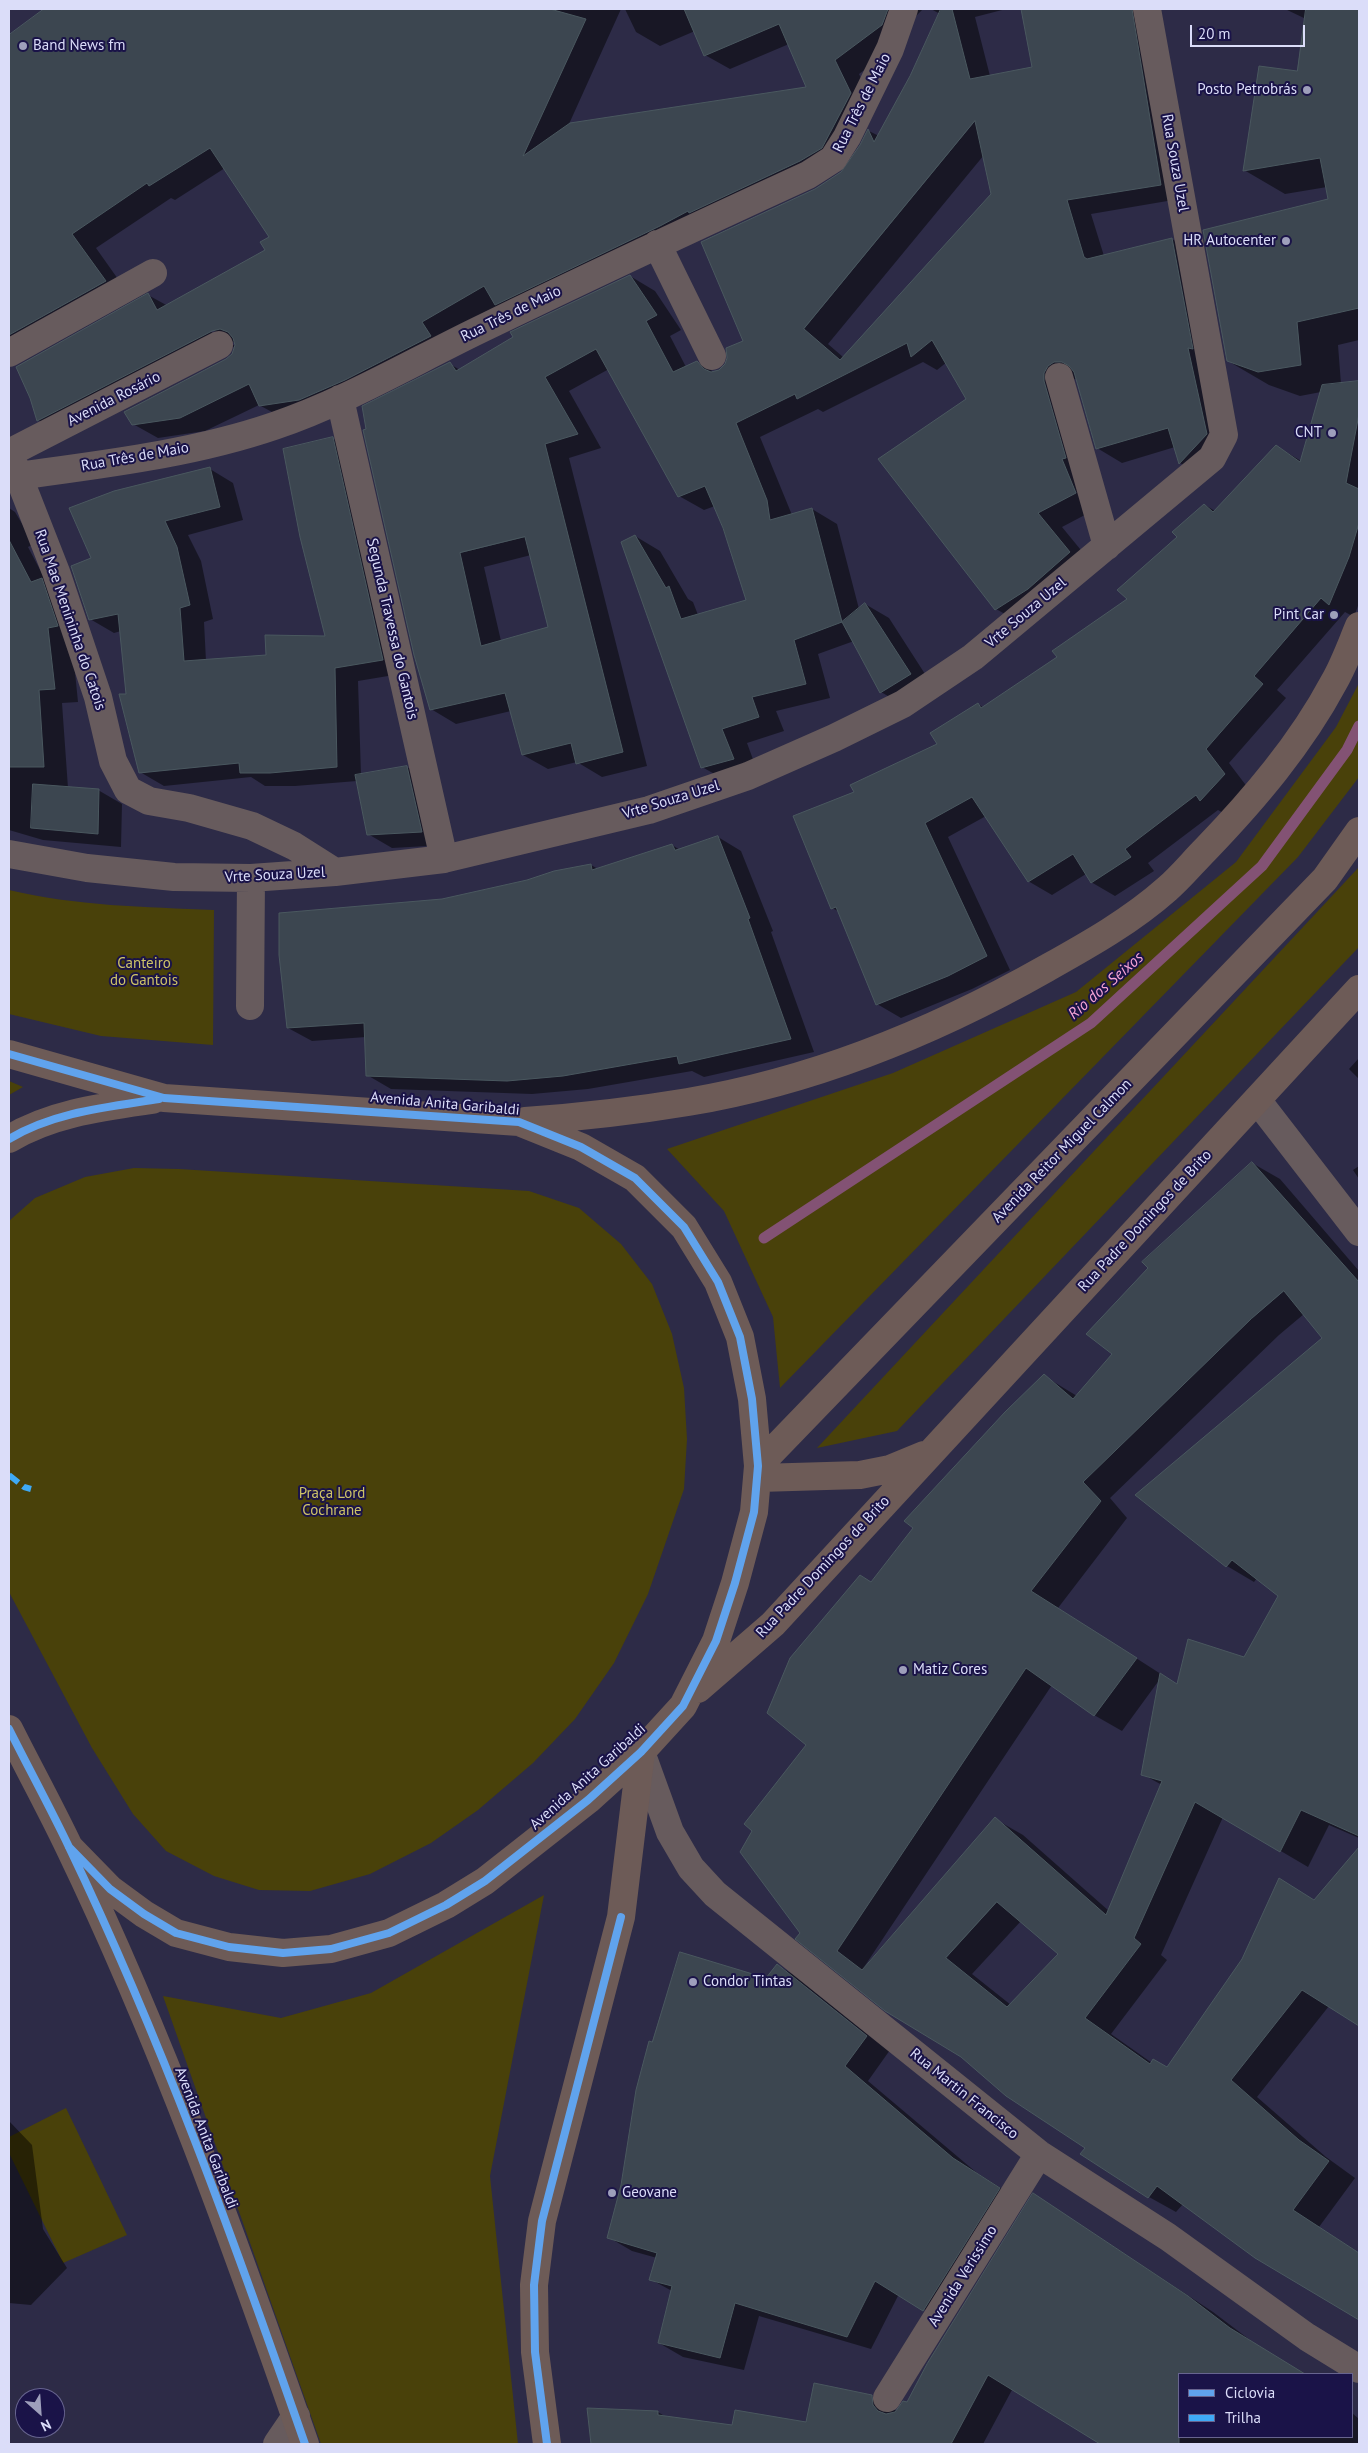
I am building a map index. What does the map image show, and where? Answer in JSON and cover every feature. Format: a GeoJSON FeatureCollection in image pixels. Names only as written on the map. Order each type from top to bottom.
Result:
{"type":"FeatureCollection","features":[{"type":"Feature","properties":{"kind":"main road"},"geometry":{"type":"LineString","coordinates":[[519,1122],[601,1115],[691,1102],[780,1081],[877,1050],[949,1020],[1021,983],[1098,939],[1166,890],[1234,820],[1289,753],[1334,683],[1359,626]]}},
{"type":"Feature","properties":{"kind":"main road","name":"Avenida Reitor Miguel Calmon"},"geometry":{"type":"LineString","coordinates":[[758,1472],[1325,879],[1359,831]]}},
{"type":"Feature","properties":{"kind":"main road","name":"Rua Padre Domingos de Brito"},"geometry":{"type":"LineString","coordinates":[[689,1696],[773,1624],[1359,989]]}},
{"type":"Feature","properties":{"kind":"main road","name":"Avenida Anita Garibaldi"},"geometry":{"type":"LineString","coordinates":[[9,1054],[164,1098],[519,1122],[581,1148],[635,1178],[684,1227],[718,1282],[740,1337],[752,1399],[758,1472],[754,1512],[735,1583],[716,1642],[689,1696],[641,1752],[588,1800],[532,1846],[446,1905],[389,1933],[331,1949],[274,1952],[229,1947],[176,1933],[144,1914],[110,1889],[69,1847]]}},
{"type":"Feature","properties":{"kind":"main road","name":"Avenida Anita Garibaldi"},"geometry":{"type":"LineString","coordinates":[[9,1139],[18,1133],[79,1111],[164,1098]]}},
{"type":"Feature","properties":{"kind":"main road","name":"Rua Padre Domingos de Brito"},"geometry":{"type":"LineString","coordinates":[[758,1472],[860,1476],[890,1469],[930,1453]]}},
{"type":"Feature","properties":{"kind":"main road","name":"Avenida Anita Garibaldi"},"geometry":{"type":"LineString","coordinates":[[9,1729],[69,1847],[136,1998],[192,2135],[306,2444]]}},
{"type":"Feature","properties":{"kind":"main road","name":"Avenida Anita Garibaldi"},"geometry":{"type":"LineString","coordinates":[[547,2444],[535,2352],[535,2276],[542,2221],[621,1917],[641,1752]]}},
{"type":"Feature","properties":{"kind":"street","name":"Rua Três de Maio"},"geometry":{"type":"LineString","coordinates":[[12,460],[128,461],[224,441],[274,426],[340,400],[657,244],[808,175],[833,159],[847,137],[890,49],[904,9]]}},
{"type":"Feature","properties":{"kind":"street","name":"Rua Souza Uzel"},"geometry":{"type":"LineString","coordinates":[[1147,9],[1224,435]]}},
{"type":"Feature","properties":{"kind":"street"},"geometry":{"type":"LineString","coordinates":[[657,244],[712,356]]}},
{"type":"Feature","properties":{"kind":"street"},"geometry":{"type":"LineString","coordinates":[[9,354],[153,274]]}},
{"type":"Feature","properties":{"kind":"street","name":"Avenida Rosário"},"geometry":{"type":"LineString","coordinates":[[12,460],[219,345]]}},
{"type":"Feature","properties":{"kind":"street"},"geometry":{"type":"LineString","coordinates":[[1059,377],[1107,546]]}},
{"type":"Feature","properties":{"kind":"street","name":"Segunda Travessa do Gantois"},"geometry":{"type":"LineString","coordinates":[[340,400],[444,859]]}},
{"type":"Feature","properties":{"kind":"street","name":"Vrte Souza Uzel"},"geometry":{"type":"LineString","coordinates":[[9,854],[87,868],[174,877],[251,878],[335,872],[444,859],[649,810],[748,776],[834,738],[903,704],[973,658],[1212,458],[1224,435]]}},
{"type":"Feature","properties":{"kind":"street","name":"Rua Mae Menininha do Catois"},"geometry":{"type":"LineString","coordinates":[[12,460],[56,572],[87,663],[98,697],[113,761],[128,790],[149,801],[189,808],[252,826],[294,846],[335,872]]}},
{"type":"Feature","properties":{"kind":"street"},"geometry":{"type":"LineString","coordinates":[[250,1006],[251,878]]}},
{"type":"Feature","properties":{"kind":"street"},"geometry":{"type":"LineString","coordinates":[[1257,1100],[1359,1232]]}},
{"type":"Feature","properties":{"kind":"street","name":"Rua Martin Francisco"},"geometry":{"type":"LineString","coordinates":[[641,1752],[670,1832],[692,1868],[715,1894],[1039,2154],[1168,2237],[1307,2337],[1359,2369]]}},
{"type":"Feature","properties":{"kind":"street","name":"Avenida Verissimo"},"geometry":{"type":"LineString","coordinates":[[887,2398],[1039,2154]]}},
{"type":"Feature","properties":{"kind":"street"},"geometry":{"type":"LineString","coordinates":[[278,2444],[296,2416]]}},
{"type":"Feature","properties":{"kind":"street"},"geometry":{"type":"LineString","coordinates":[[290,2444],[296,2416]]}},
{"type":"Feature","properties":{"kind":"green space"},"geometry":{"type":"Polygon","coordinates":[[[1359,683],[1359,777],[1298,857],[780,1388],[773,1317],[724,1211],[667,1149],[893,1073],[1076,992],[1236,862],[1336,727],[1359,683]]]}},
{"type":"Feature","properties":{"kind":"green space"},"geometry":{"type":"Polygon","coordinates":[[[1359,867],[1359,947],[897,1431],[817,1448],[1359,867]]]}},
{"type":"Feature","properties":{"kind":"green space","name":"Canteiro do Gantois"},"geometry":{"type":"Polygon","coordinates":[[[9,890],[85,903],[214,910],[213,1045],[101,1036],[9,1014],[9,890]]]}},
{"type":"Feature","properties":{"kind":"green space"},"geometry":{"type":"Polygon","coordinates":[[[9,1081],[23,1087],[9,1095],[9,1081]]]}},
{"type":"Feature","properties":{"kind":"green space","name":"Praça Lord Cochrane"},"geometry":{"type":"Polygon","coordinates":[[[134,1168],[179,1169],[529,1191],[579,1208],[621,1244],[652,1284],[672,1334],[684,1388],[687,1439],[684,1489],[648,1594],[614,1663],[575,1719],[533,1763],[478,1810],[431,1843],[370,1874],[310,1891],[259,1890],[214,1876],[166,1851],[133,1814],[92,1748],[9,1592],[9,1221],[35,1198],[85,1177],[134,1168]]]}},
{"type":"Feature","properties":{"kind":"green space"},"geometry":{"type":"Polygon","coordinates":[[[544,1895],[490,2176],[518,2444],[321,2444],[163,1996],[281,2018],[371,1993],[544,1895]]]}},
{"type":"Feature","properties":{"kind":"green space"},"geometry":{"type":"Polygon","coordinates":[[[66,2108],[127,2235],[63,2263],[9,2153],[9,2137],[66,2108]]]}},
{"type":"Feature","properties":{"kind":"building"},"geometry":{"type":"Polygon","coordinates":[[[44,9],[550,9],[586,19],[523,156],[570,123],[806,87],[779,24],[704,56],[684,9],[888,9],[882,25],[835,60],[851,93],[822,148],[800,161],[689,213],[688,211],[495,305],[484,286],[422,322],[431,336],[345,380],[299,400],[259,406],[249,384],[180,418],[132,425],[124,412],[226,359],[232,354],[235,345],[233,338],[228,332],[220,329],[212,331],[37,421],[30,398],[16,367],[148,293],[157,310],[265,250],[260,242],[269,237],[210,148],[149,186],[147,183],[72,234],[106,281],[9,335],[9,35],[44,9]]]}},
{"type":"Feature","properties":{"kind":"building"},"geometry":{"type":"Polygon","coordinates":[[[941,9],[952,9],[970,79],[1032,67],[1021,9],[1132,9],[1161,185],[1067,200],[1084,257],[1087,259],[1172,238],[1193,349],[1188,348],[1207,434],[1179,464],[1168,428],[1096,449],[1074,372],[1062,362],[1054,362],[1048,366],[1044,373],[1044,381],[1066,458],[1062,459],[1076,493],[1038,513],[1070,552],[1028,589],[995,610],[878,459],[966,399],[932,340],[911,357],[907,343],[797,399],[795,394],[736,423],[767,500],[770,520],[812,508],[842,622],[794,640],[806,684],[752,697],[759,717],[722,729],[734,759],[701,768],[621,542],[635,535],[666,588],[669,586],[681,619],[746,600],[723,528],[705,486],[678,497],[596,349],[545,377],[578,434],[545,444],[623,752],[576,764],[571,743],[522,755],[505,693],[430,710],[414,655],[363,430],[366,429],[362,406],[450,362],[456,371],[513,337],[510,332],[630,275],[657,315],[646,321],[673,372],[697,361],[704,369],[711,372],[719,370],[725,364],[727,358],[726,348],[743,341],[701,242],[815,189],[841,172],[860,145],[868,129],[874,142],[910,76],[941,9]],[[975,121],[804,329],[840,360],[991,194],[975,121]],[[525,537],[460,553],[481,646],[548,627],[525,537]]]}},
{"type":"Feature","properties":{"kind":"building"},"geometry":{"type":"Polygon","coordinates":[[[1306,9],[1359,9],[1359,308],[1297,322],[1301,365],[1258,372],[1227,361],[1203,230],[1328,199],[1320,158],[1243,171],[1259,66],[1297,71],[1306,9]]]}},
{"type":"Feature","properties":{"kind":"building"},"geometry":{"type":"Polygon","coordinates":[[[1359,381],[1359,414],[1346,483],[1359,489],[1359,523],[1349,557],[1329,605],[1321,598],[1254,676],[1263,684],[1206,749],[1225,774],[1200,801],[1196,795],[1125,849],[1131,857],[1091,883],[1073,854],[1028,882],[972,797],[925,823],[987,956],[948,976],[876,1005],[836,907],[831,909],[793,816],[854,792],[850,785],[937,744],[930,733],[978,703],[981,708],[1057,657],[1052,651],[1127,599],[1117,590],[1177,537],[1172,532],[1204,504],[1213,512],[1276,445],[1300,462],[1322,385],[1359,381]]]}},
{"type":"Feature","properties":{"kind":"building"},"geometry":{"type":"Polygon","coordinates":[[[333,437],[383,660],[335,668],[337,767],[270,773],[240,773],[239,763],[139,773],[119,694],[126,694],[118,614],[89,620],[71,566],[91,558],[69,508],[114,491],[210,467],[220,507],[165,521],[177,547],[190,605],[180,608],[184,661],[266,655],[265,635],[325,636],[300,537],[283,449],[333,437]]]}},
{"type":"Feature","properties":{"kind":"building"},"geometry":{"type":"Polygon","coordinates":[[[9,540],[31,582],[42,578],[58,626],[48,628],[55,689],[39,690],[44,767],[9,767],[9,540]]]}},
{"type":"Feature","properties":{"kind":"building"},"geometry":{"type":"Polygon","coordinates":[[[865,603],[911,674],[880,693],[842,622],[865,603]]]}},
{"type":"Feature","properties":{"kind":"building"},"geometry":{"type":"Polygon","coordinates":[[[407,766],[422,832],[367,835],[355,775],[407,766]]]}},
{"type":"Feature","properties":{"kind":"building"},"geometry":{"type":"Polygon","coordinates":[[[33,784],[99,789],[98,834],[31,828],[33,784]]]}},
{"type":"Feature","properties":{"kind":"building"},"geometry":{"type":"Polygon","coordinates":[[[718,836],[750,918],[748,919],[791,1039],[679,1064],[677,1056],[563,1076],[507,1081],[366,1076],[364,1023],[287,1028],[279,955],[279,913],[442,899],[527,880],[554,871],[591,864],[592,870],[672,844],[675,850],[718,836]]]}},
{"type":"Feature","properties":{"kind":"building"},"geometry":{"type":"Polygon","coordinates":[[[1252,1162],[1359,1282],[1359,1836],[1301,1810],[1280,1852],[1195,1802],[1134,1938],[1141,1944],[1085,2018],[1150,2064],[1153,2059],[1167,2067],[1242,1959],[1279,1878],[1314,1900],[1359,1847],[1359,2026],[1302,1990],[1231,2080],[1299,2140],[1329,2161],[1293,2210],[1359,2253],[1359,2320],[1255,2258],[1157,2186],[1148,2198],[1080,2154],[1085,2148],[1006,2096],[961,2057],[885,2011],[795,1939],[800,1933],[740,1852],[752,1831],[744,1824],[806,1745],[767,1713],[790,1658],[860,1575],[871,1582],[913,1528],[904,1521],[1005,1412],[1044,1374],[1073,1399],[1112,1354],[1086,1334],[1148,1268],[1142,1262],[1252,1162]],[[1284,1291],[1251,1319],[1083,1482],[1101,1501],[1031,1591],[1137,1658],[1094,1716],[1026,1668],[837,1951],[862,1970],[995,1817],[1106,1915],[1162,1781],[1141,1775],[1160,1673],[1177,1684],[1188,1639],[1244,1657],[1278,1596],[1232,1560],[1226,1567],[1135,1495],[1322,1338],[1284,1291]],[[997,1902],[946,1958],[1007,2007],[1058,1954],[997,1902]]]}},
{"type":"Feature","properties":{"kind":"building"},"geometry":{"type":"Polygon","coordinates":[[[680,1952],[766,1978],[777,1964],[867,2036],[845,2066],[953,2158],[1000,2188],[923,2311],[875,2281],[847,2337],[735,2303],[720,2358],[658,2343],[672,2286],[649,2280],[657,2253],[607,2238],[621,2185],[636,2090],[649,2041],[652,2042],[680,1952]]]}},
{"type":"Feature","properties":{"kind":"building"},"geometry":{"type":"Polygon","coordinates":[[[1033,2193],[1188,2296],[1230,2328],[1303,2373],[1178,2373],[1179,2444],[1100,2444],[988,2375],[951,2444],[591,2444],[587,2408],[658,2411],[658,2415],[732,2425],[735,2410],[806,2422],[814,2383],[872,2395],[873,2405],[878,2411],[886,2414],[895,2412],[903,2401],[907,2402],[927,2364],[1033,2193]]]}},
{"type":"Feature","properties":{"kind":"waterway","name":"Rio dos Seixos"},"geometry":{"type":"LineString","coordinates":[[764,1238],[1091,1023],[1262,866],[1347,750],[1359,726]]}},
{"type":"Feature","properties":{"kind":"marked path"},"geometry":{"type":"LineString","coordinates":[[9,1475],[24,1487],[31,1489]]}},
{"type":"Feature","properties":{"kind":"cycle path"},"geometry":{"type":"LineString","coordinates":[[9,1054],[164,1098],[519,1122],[581,1147],[635,1178],[684,1227],[718,1282],[740,1337],[752,1399],[758,1466],[754,1512],[735,1583],[716,1641],[683,1706],[641,1752],[588,1800],[485,1881],[446,1905],[389,1933],[331,1949],[283,1953],[229,1947],[176,1933],[144,1914],[110,1889],[69,1847]]}},
{"type":"Feature","properties":{"kind":"cycle path"},"geometry":{"type":"LineString","coordinates":[[9,1139],[44,1122],[101,1108],[159,1099]]}},
{"type":"Feature","properties":{"kind":"cycle path"},"geometry":{"type":"LineString","coordinates":[[9,1729],[62,1832],[135,1993],[196,2143],[252,2293],[305,2444]]}},
{"type":"Feature","properties":{"kind":"cycle path"},"geometry":{"type":"LineString","coordinates":[[547,2444],[535,2352],[534,2285],[542,2221],[621,1917]]}},
{"type":"Feature","properties":{"kind":"place","name":"Band News fm"},"geometry":{"type":"Point","coordinates":[23,46]}},
{"type":"Feature","properties":{"kind":"place","name":"Posto Petrobrás"},"geometry":{"type":"Point","coordinates":[1307,90]}},
{"type":"Feature","properties":{"kind":"place","name":"HR Autocenter"},"geometry":{"type":"Point","coordinates":[1286,241]}},
{"type":"Feature","properties":{"kind":"place","name":"CNT"},"geometry":{"type":"Point","coordinates":[1332,433]}},
{"type":"Feature","properties":{"kind":"place","name":"Pint Car"},"geometry":{"type":"Point","coordinates":[1334,615]}},
{"type":"Feature","properties":{"kind":"place","name":"Matiz Cores"},"geometry":{"type":"Point","coordinates":[903,1670]}},
{"type":"Feature","properties":{"kind":"place","name":"Condor Tintas"},"geometry":{"type":"Point","coordinates":[693,1982]}},
{"type":"Feature","properties":{"kind":"place","name":"Geovane"},"geometry":{"type":"Point","coordinates":[612,2193]}}]}
